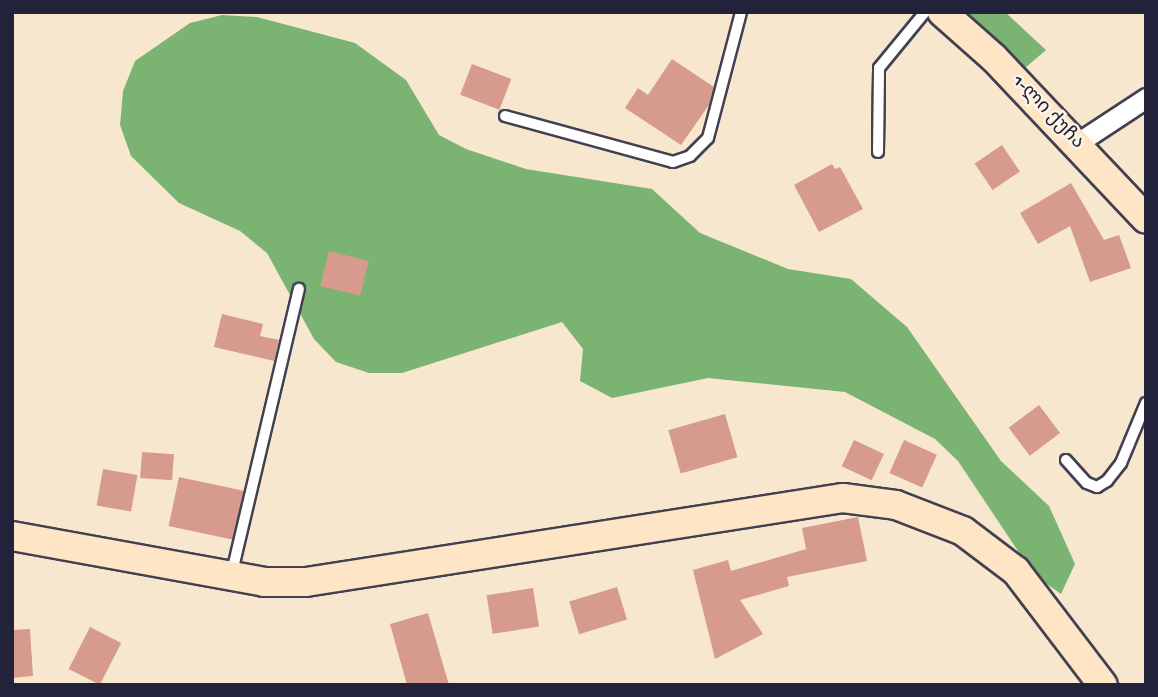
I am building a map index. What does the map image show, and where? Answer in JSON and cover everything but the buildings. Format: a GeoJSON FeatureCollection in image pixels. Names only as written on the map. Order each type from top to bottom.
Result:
{"type":"FeatureCollection","features":[{"type":"Feature","properties":{"kind":"street","name":"1-ლი ქუჩა"},"geometry":{"type":"LineString","coordinates":[[942,12],[994,58],[1146,219]]}},
{"type":"Feature","properties":{"kind":"street"},"geometry":{"type":"LineString","coordinates":[[1076,144],[1146,98]]}},
{"type":"Feature","properties":{"kind":"street"},"geometry":{"type":"LineString","coordinates":[[12,536],[231,576],[306,582],[843,498],[896,505],[963,531],[1016,571],[1103,685]]}},
{"type":"Feature","properties":{"kind":"lane"},"geometry":{"type":"LineString","coordinates":[[505,116],[673,162],[690,156],[708,138],[741,12]]}},
{"type":"Feature","properties":{"kind":"lane"},"geometry":{"type":"LineString","coordinates":[[878,152],[879,68],[925,12]]}},
{"type":"Feature","properties":{"kind":"lane"},"geometry":{"type":"LineString","coordinates":[[231,576],[299,289]]}},
{"type":"Feature","properties":{"kind":"lane"},"geometry":{"type":"LineString","coordinates":[[1066,460],[1087,483],[1097,487],[1107,481],[1121,463],[1146,403]]}},
{"type":"Feature","properties":{"kind":"green space"},"geometry":{"type":"Polygon","coordinates":[[[962,12],[1005,12],[1046,50],[1025,68],[962,12]]]}},
{"type":"Feature","properties":{"kind":"green space"},"geometry":{"type":"Polygon","coordinates":[[[222,15],[257,17],[355,43],[406,80],[439,135],[466,149],[526,169],[652,189],[700,233],[788,269],[851,279],[907,327],[1001,461],[1049,506],[1075,564],[1061,594],[1034,575],[958,461],[935,439],[845,392],[708,378],[612,398],[580,381],[583,349],[562,322],[402,373],[369,373],[336,362],[314,339],[267,253],[240,231],[179,203],[131,156],[120,125],[123,91],[135,61],[190,23],[222,15]]]}}]}
